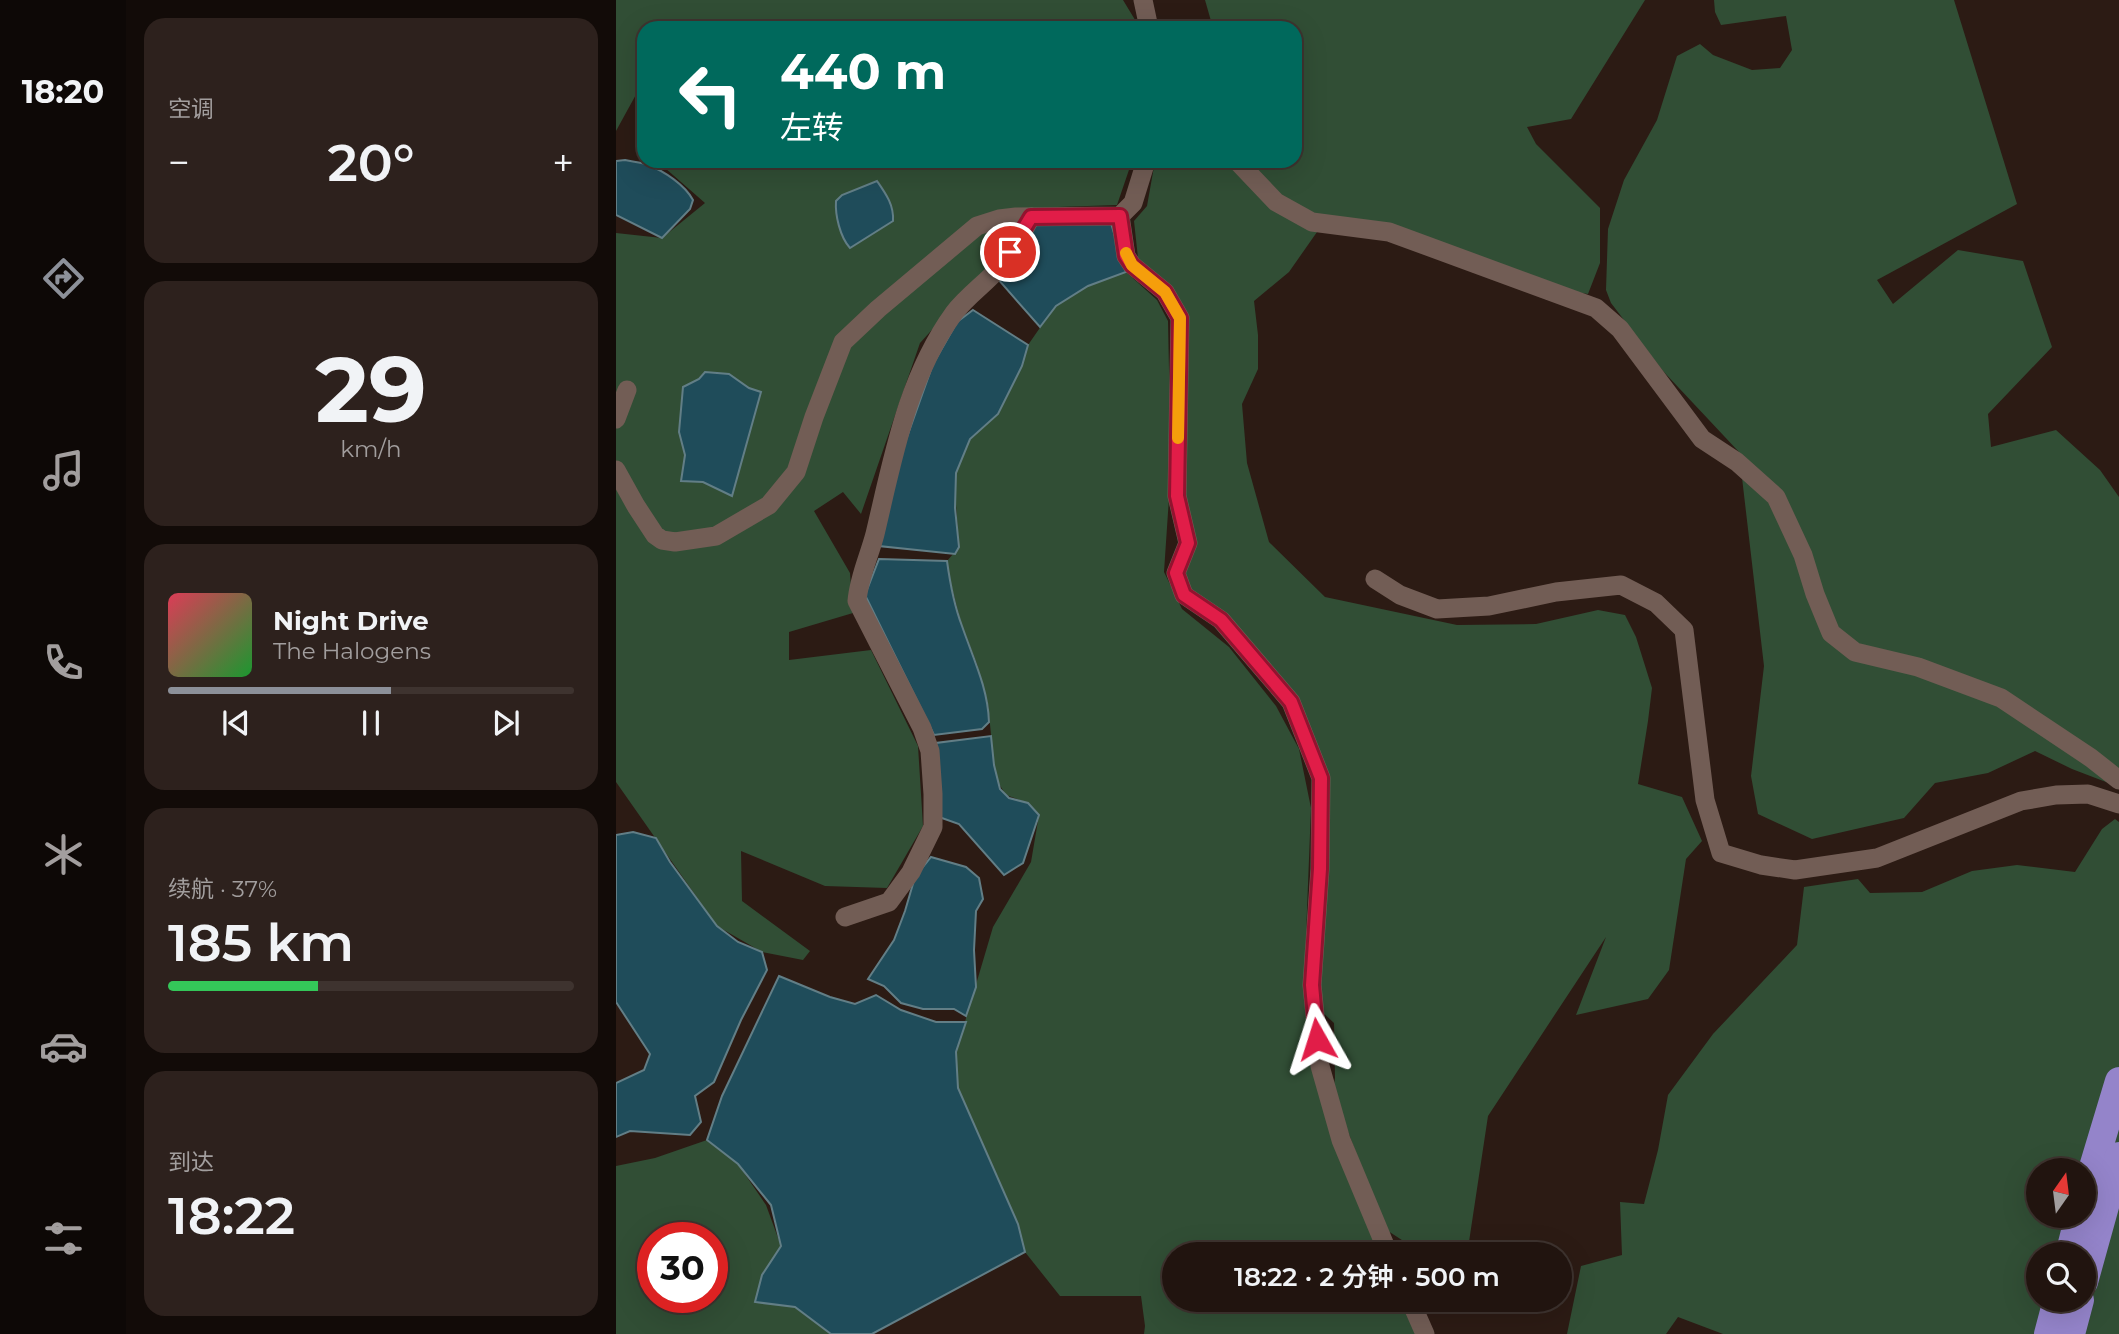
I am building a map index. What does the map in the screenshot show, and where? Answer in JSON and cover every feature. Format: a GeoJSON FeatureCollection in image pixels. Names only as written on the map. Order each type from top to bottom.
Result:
{"type":"FeatureCollection","features":[{"type":"Feature","properties":{"kind":"highway"},"geometry":{"type":"LineString","coordinates":[[2096,1158],[2119,1081]]}},
{"type":"Feature","properties":{"kind":"highway"},"geometry":{"type":"LineString","coordinates":[[2095,1242],[2119,1156]]}},
{"type":"Feature","properties":{"kind":"highway"},"geometry":{"type":"LineString","coordinates":[[2048,1334],[2054,1312]]}},
{"type":"Feature","properties":{"kind":"highway"},"geometry":{"type":"LineString","coordinates":[[2071,1334],[2077,1312]]}},
{"type":"Feature","properties":{"kind":"street"},"geometry":{"type":"LineString","coordinates":[[1143,0],[1148,21]]}},
{"type":"Feature","properties":{"kind":"street"},"geometry":{"type":"LineString","coordinates":[[616,470],[655,535],[662,540],[675,542],[716,536],[769,505],[796,472],[843,342],[878,309],[977,226],[999,219],[1120,216],[1133,203],[1144,168]]}},
{"type":"Feature","properties":{"kind":"street"},"geometry":{"type":"LineString","coordinates":[[1244,168],[1276,202],[1312,222],[1389,232],[1597,309],[1620,329],[1702,439],[1737,462],[1776,497],[1803,555],[1830,633],[1855,652],[1918,667],[2001,698],[2119,780]]}},
{"type":"Feature","properties":{"kind":"street"},"geometry":{"type":"LineString","coordinates":[[1120,216],[1126,256],[1132,265],[1165,292],[1180,318],[1177,496],[1188,543],[1176,573],[1184,595],[1221,620],[1291,702],[1321,778],[1320,869],[1312,985],[1320,1066],[1341,1140],[1384,1242]]}},
{"type":"Feature","properties":{"kind":"street"},"geometry":{"type":"LineString","coordinates":[[845,917],[889,902],[911,872],[933,827],[930,751],[922,728],[857,601],[858,587],[874,537],[901,422],[919,377],[955,311],[1001,266],[1031,217]]}},
{"type":"Feature","properties":{"kind":"street"},"geometry":{"type":"LineString","coordinates":[[616,419],[627,390]]}},
{"type":"Feature","properties":{"kind":"street"},"geometry":{"type":"LineString","coordinates":[[1375,579],[1400,595],[1437,609],[1489,606],[1556,592],[1621,585],[1656,603],[1684,630],[1705,800],[1721,853],[1760,865],[1795,870],[1877,858],[2021,801],[2056,794],[2088,794],[2119,804]]}},
{"type":"Feature","properties":{"kind":"street"},"geometry":{"type":"LineString","coordinates":[[1415,1312],[1425,1334]]}},
{"type":"Feature","properties":{"kind":"green space"},"geometry":{"type":"Polygon","coordinates":[[[616,0],[1123,0],[1136,21],[637,21],[637,93],[616,131],[616,0]]]}},
{"type":"Feature","properties":{"kind":"green space"},"geometry":{"type":"Polygon","coordinates":[[[1205,0],[1645,0],[1571,119],[1527,127],[1536,144],[1600,208],[1600,263],[1588,294],[1569,291],[1402,228],[1317,232],[1289,272],[1254,301],[1258,369],[1242,404],[1247,463],[1269,542],[1325,597],[1457,625],[1536,624],[1598,610],[1625,615],[1636,637],[1652,688],[1638,784],[1682,797],[1702,841],[1686,859],[1669,970],[1648,999],[1576,1015],[1606,937],[1488,1116],[1469,1242],[1405,1242],[1385,1229],[1333,1092],[1334,1023],[1320,1010],[1328,782],[1295,698],[1188,587],[1182,305],[1138,258],[1134,221],[1147,206],[1154,168],[1302,168],[1302,21],[1211,21],[1205,0]]]}},
{"type":"Feature","properties":{"kind":"green space"},"geometry":{"type":"Polygon","coordinates":[[[1714,0],[1954,0],[2017,204],[1877,280],[1893,304],[1958,250],[2023,261],[2052,347],[1988,414],[1991,447],[2056,430],[2100,470],[2119,497],[2119,787],[2035,751],[1988,773],[1935,783],[1904,818],[1812,839],[1758,814],[1751,776],[1764,666],[1739,452],[1663,371],[1611,303],[1606,290],[1608,229],[1624,180],[1657,120],[1677,56],[1700,44],[1713,55],[1752,70],[1780,68],[1792,50],[1786,16],[1721,25],[1715,12],[1714,0]]]}},
{"type":"Feature","properties":{"kind":"green space"},"geometry":{"type":"Polygon","coordinates":[[[665,168],[1130,168],[1117,205],[1029,208],[998,257],[920,343],[861,514],[843,492],[814,511],[850,573],[853,613],[789,632],[789,660],[871,650],[918,746],[923,826],[887,888],[825,886],[741,851],[742,901],[810,951],[803,960],[762,952],[717,926],[616,782],[616,233],[662,238],[705,203],[665,168]]]}},
{"type":"Feature","properties":{"kind":"green space"},"geometry":{"type":"Polygon","coordinates":[[[1126,272],[1157,300],[1168,321],[1171,468],[1164,572],[1182,609],[1229,647],[1276,706],[1299,749],[1311,808],[1304,986],[1380,1242],[1162,1242],[1162,1312],[1409,1312],[1418,1334],[1144,1334],[1141,1296],[1060,1296],[1025,1252],[958,1088],[956,1052],[993,927],[1031,862],[1039,815],[1028,803],[1006,795],[999,784],[994,765],[988,704],[977,664],[961,623],[947,561],[959,547],[956,473],[970,439],[998,414],[1028,345],[1055,306],[1088,286],[1126,272]]]}},
{"type":"Feature","properties":{"kind":"green space"},"geometry":{"type":"Polygon","coordinates":[[[2115,819],[2119,822],[2119,1334],[1723,1334],[1678,1317],[1666,1334],[1567,1334],[1581,1266],[1622,1255],[1620,1202],[1644,1204],[1668,1095],[1713,1034],[1797,945],[1804,887],[1858,879],[1870,893],[1922,892],[1972,871],[2017,865],[2075,872],[2102,829],[2115,819]]]}},
{"type":"Feature","properties":{"kind":"green space"},"geometry":{"type":"Polygon","coordinates":[[[707,1140],[738,1164],[766,1205],[781,1246],[762,1275],[795,1307],[831,1334],[616,1334],[616,1166],[655,1158],[707,1140]]]}},
{"type":"Feature","properties":{"kind":"water"},"geometry":{"type":"Polygon","coordinates":[[[616,161],[637,162],[637,168],[654,168],[661,171],[679,184],[693,200],[690,209],[662,238],[616,215],[616,161]]]}},
{"type":"Feature","properties":{"kind":"water"},"geometry":{"type":"Polygon","coordinates":[[[877,181],[891,205],[893,221],[850,248],[839,226],[836,201],[842,195],[877,181]]]}},
{"type":"Feature","properties":{"kind":"water"},"geometry":{"type":"Polygon","coordinates":[[[1110,220],[1126,272],[1088,286],[1056,306],[1040,327],[997,278],[1031,223],[1110,220]]]}},
{"type":"Feature","properties":{"kind":"water"},"geometry":{"type":"Polygon","coordinates":[[[973,310],[1028,345],[1022,366],[998,414],[970,439],[956,473],[955,508],[959,547],[955,554],[879,546],[897,465],[933,364],[957,322],[973,310]]]}},
{"type":"Feature","properties":{"kind":"water"},"geometry":{"type":"Polygon","coordinates":[[[705,372],[729,374],[749,388],[761,392],[732,496],[703,482],[681,481],[685,455],[679,432],[683,387],[699,379],[705,372]]]}},
{"type":"Feature","properties":{"kind":"water"},"geometry":{"type":"Polygon","coordinates":[[[879,559],[947,561],[957,610],[986,697],[989,722],[982,729],[934,735],[865,595],[879,559]]]}},
{"type":"Feature","properties":{"kind":"water"},"geometry":{"type":"Polygon","coordinates":[[[991,736],[1000,789],[1009,798],[1028,803],[1039,815],[1023,863],[1004,875],[959,824],[939,817],[936,743],[991,736]]]}},
{"type":"Feature","properties":{"kind":"water"},"geometry":{"type":"Polygon","coordinates":[[[633,832],[656,838],[670,862],[717,926],[738,942],[762,952],[767,970],[741,1020],[714,1082],[695,1096],[701,1122],[690,1135],[630,1131],[616,1137],[616,1083],[644,1070],[650,1054],[616,1002],[616,835],[633,832]]]}},
{"type":"Feature","properties":{"kind":"water"},"geometry":{"type":"Polygon","coordinates":[[[931,857],[966,867],[979,878],[983,899],[976,911],[976,987],[966,1016],[954,1009],[923,1009],[901,1003],[884,986],[868,979],[894,940],[915,877],[931,857]]]}},
{"type":"Feature","properties":{"kind":"water"},"geometry":{"type":"Polygon","coordinates":[[[779,976],[855,1004],[876,995],[901,1010],[936,1022],[966,1022],[956,1052],[958,1088],[1018,1224],[1025,1252],[872,1334],[831,1334],[795,1307],[755,1302],[762,1275],[781,1246],[771,1205],[738,1164],[707,1140],[722,1096],[779,976]]]}},
{"type":"Feature","properties":{"kind":"slow traffic"},"geometry":{"type":"LineString","coordinates":[[1126,253],[1132,265],[1165,292],[1180,318],[1178,438]]}},
{"type":"Feature","properties":{"kind":"route"},"geometry":{"type":"LineString","coordinates":[[1010,252],[1031,217],[1120,216],[1126,256],[1132,265],[1165,292],[1180,318],[1177,496],[1188,543],[1176,573],[1184,595],[1221,620],[1291,702],[1321,778],[1320,869],[1312,985],[1317,1039]]}}]}
